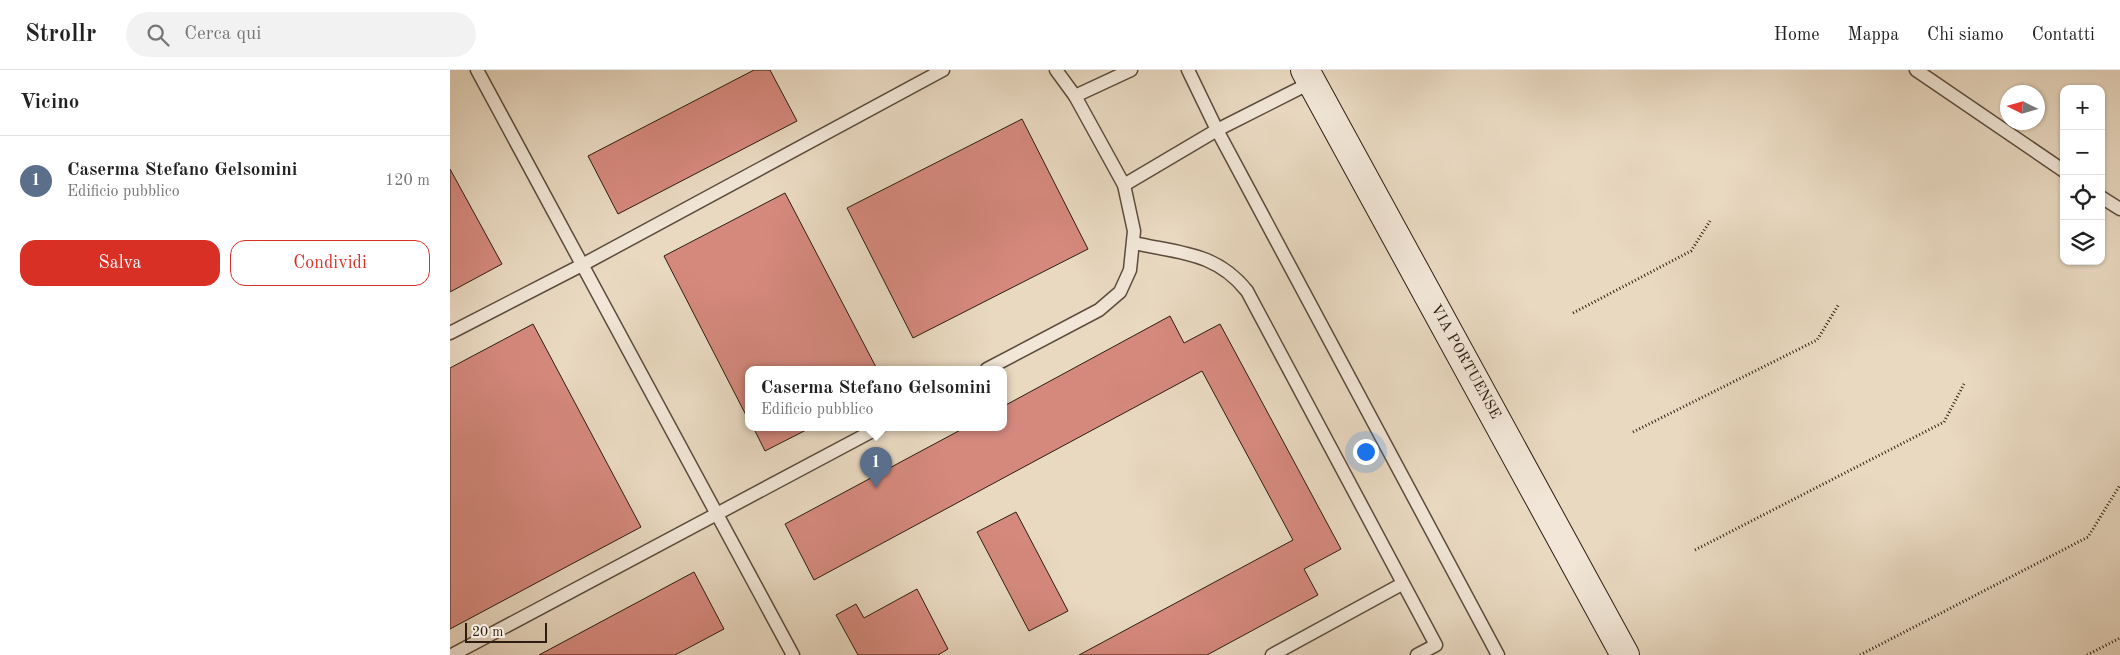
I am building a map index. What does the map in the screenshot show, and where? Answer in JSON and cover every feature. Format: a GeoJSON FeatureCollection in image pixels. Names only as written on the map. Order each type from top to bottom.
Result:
{"type":"FeatureCollection","features":[{"type":"Feature","properties":{"kind":"street","name":"VIA PORTUENSE"},"geometry":{"type":"LineString","coordinates":[[1308,76],[1624,655]]}},
{"type":"Feature","properties":{"kind":"lane"},"geometry":{"type":"LineString","coordinates":[[477,70],[793,655]]}},
{"type":"Feature","properties":{"kind":"lane"},"geometry":{"type":"LineString","coordinates":[[450,333],[582,265],[943,70]]}},
{"type":"Feature","properties":{"kind":"lane"},"geometry":{"type":"LineString","coordinates":[[993,366],[1098,310],[1120,292],[1130,270],[1134,244],[1132,216],[1124,185],[1075,96],[1056,70]]}},
{"type":"Feature","properties":{"kind":"lane"},"geometry":{"type":"LineString","coordinates":[[1075,96],[1131,70]]}},
{"type":"Feature","properties":{"kind":"lane"},"geometry":{"type":"LineString","coordinates":[[1188,70],[1217,130],[1498,655]]}},
{"type":"Feature","properties":{"kind":"lane"},"geometry":{"type":"LineString","coordinates":[[1916,70],[2060,168]]}},
{"type":"Feature","properties":{"kind":"lane"},"geometry":{"type":"LineString","coordinates":[[1124,185],[1308,76]]}},
{"type":"Feature","properties":{"kind":"lane"},"geometry":{"type":"LineString","coordinates":[[2105,199],[2120,209]]}},
{"type":"Feature","properties":{"kind":"lane"},"geometry":{"type":"LineString","coordinates":[[1134,244],[1209,260],[1229,272],[1242,284],[1254,303],[1436,645],[1418,655]]}},
{"type":"Feature","properties":{"kind":"lane"},"geometry":{"type":"LineString","coordinates":[[452,655],[873,431]]}},
{"type":"Feature","properties":{"kind":"lane"},"geometry":{"type":"LineString","coordinates":[[1272,655],[1402,584]]}},
{"type":"Feature","properties":{"kind":"path"},"geometry":{"type":"LineString","coordinates":[[1573,313],[1691,251],[1710,221]]}},
{"type":"Feature","properties":{"kind":"path"},"geometry":{"type":"LineString","coordinates":[[1633,432],[1817,340],[1839,304]]}},
{"type":"Feature","properties":{"kind":"path"},"geometry":{"type":"LineString","coordinates":[[1695,550],[1944,422],[1964,384]]}},
{"type":"Feature","properties":{"kind":"path"},"geometry":{"type":"LineString","coordinates":[[1860,655],[2088,537],[2120,485]]}},
{"type":"Feature","properties":{"kind":"path"},"geometry":{"type":"LineString","coordinates":[[2087,655],[2120,638]]}},
{"type":"Feature","properties":{"kind":"building"},"geometry":{"type":"Polygon","coordinates":[[[754,70],[770,70],[797,121],[618,214],[588,156],[754,70]]]}},
{"type":"Feature","properties":{"kind":"building"},"geometry":{"type":"Polygon","coordinates":[[[1022,119],[1088,249],[913,338],[847,208],[1022,119]]]}},
{"type":"Feature","properties":{"kind":"building"},"geometry":{"type":"Polygon","coordinates":[[[450,169],[502,264],[450,292],[450,169]]]}},
{"type":"Feature","properties":{"kind":"building"},"geometry":{"type":"Polygon","coordinates":[[[785,193],[875,366],[745,366],[745,413],[664,256],[785,193]]]}},
{"type":"Feature","properties":{"kind":"building"},"geometry":{"type":"Polygon","coordinates":[[[1170,316],[1184,343],[1220,324],[1341,549],[1304,569],[1318,595],[1207,655],[1079,655],[1293,540],[1202,371],[814,580],[785,524],[959,431],[1007,431],[1007,404],[1170,316]]]}},
{"type":"Feature","properties":{"kind":"building"},"geometry":{"type":"Polygon","coordinates":[[[533,324],[641,527],[450,629],[450,368],[533,324]]]}},
{"type":"Feature","properties":{"kind":"building"},"geometry":{"type":"Polygon","coordinates":[[[755,431],[804,431],[765,451],[755,431]]]}},
{"type":"Feature","properties":{"kind":"building"},"geometry":{"type":"Polygon","coordinates":[[[1016,512],[1068,611],[1029,631],[977,532],[1016,512]]]}},
{"type":"Feature","properties":{"kind":"building"},"geometry":{"type":"Polygon","coordinates":[[[694,572],[724,629],[675,655],[539,655],[694,572]]]}},
{"type":"Feature","properties":{"kind":"building"},"geometry":{"type":"Polygon","coordinates":[[[917,589],[948,649],[938,655],[858,655],[836,615],[856,604],[864,618],[917,589]]]}},
{"type":"Feature","properties":{"kind":"place","name":"Caserma Stefano Gelsomini"},"geometry":{"type":"Point","coordinates":[876,488]}}]}
